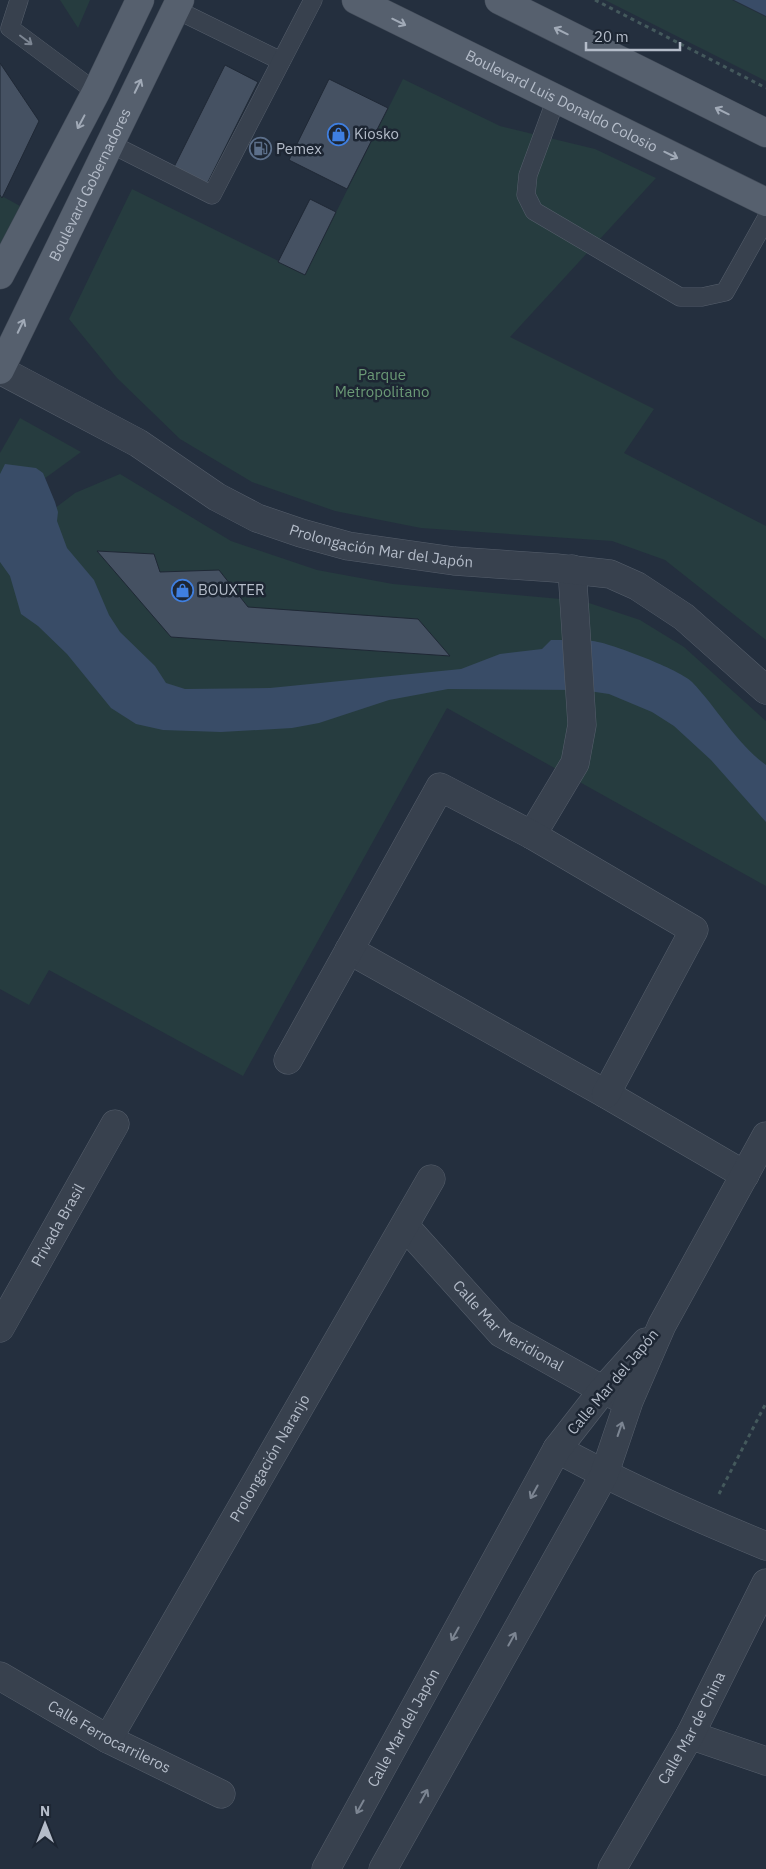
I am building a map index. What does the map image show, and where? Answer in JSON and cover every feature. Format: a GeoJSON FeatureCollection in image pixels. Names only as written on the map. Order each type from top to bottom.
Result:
{"type":"FeatureCollection","features":[{"type":"Feature","properties":{"kind":"main road"},"geometry":{"type":"LineString","coordinates":[[0,275],[96,92],[140,0]]}},
{"type":"Feature","properties":{"kind":"main road","name":"Boulevard Luis Donaldo Colosio"},"geometry":{"type":"LineString","coordinates":[[356,0],[766,202]]}},
{"type":"Feature","properties":{"kind":"main road"},"geometry":{"type":"LineString","coordinates":[[499,0],[766,133]]}},
{"type":"Feature","properties":{"kind":"main road","name":"Boulevard Gobernadores"},"geometry":{"type":"LineString","coordinates":[[0,370],[111,144],[177,4]]}},
{"type":"Feature","properties":{"kind":"street","name":"Prolongación Mar del Japón"},"geometry":{"type":"LineString","coordinates":[[0,370],[138,444],[181,475],[257,518],[348,546],[454,561],[572,569],[610,574],[637,586],[684,617],[766,690]]}},
{"type":"Feature","properties":{"kind":"street"},"geometry":{"type":"LineString","coordinates":[[532,835],[575,763],[582,725],[574,624],[572,569]]}},
{"type":"Feature","properties":{"kind":"street"},"geometry":{"type":"LineString","coordinates":[[288,1060],[440,787],[532,835],[694,930],[606,1094]]}},
{"type":"Feature","properties":{"kind":"street"},"geometry":{"type":"LineString","coordinates":[[349,950],[606,1094],[745,1175]]}},
{"type":"Feature","properties":{"kind":"street","name":"Privada Brasil"},"geometry":{"type":"LineString","coordinates":[[0,1328],[115,1124]]}},
{"type":"Feature","properties":{"kind":"street"},"geometry":{"type":"LineString","coordinates":[[662,1325],[766,1136]]}},
{"type":"Feature","properties":{"kind":"street","name":"Prolongación Naranjo"},"geometry":{"type":"LineString","coordinates":[[108,1739],[431,1179]]}},
{"type":"Feature","properties":{"kind":"street","name":"Calle Mar Meridional"},"geometry":{"type":"LineString","coordinates":[[405,1226],[501,1333],[603,1390],[629,1401]]}},
{"type":"Feature","properties":{"kind":"street","name":"Calle Mar del Japón"},"geometry":{"type":"LineString","coordinates":[[326,1869],[557,1449],[603,1390],[662,1325]]}},
{"type":"Feature","properties":{"kind":"street","name":"Calle Mar del Japón"},"geometry":{"type":"LineString","coordinates":[[383,1869],[604,1475],[629,1401],[662,1325]]}},
{"type":"Feature","properties":{"kind":"street"},"geometry":{"type":"LineString","coordinates":[[557,1449],[604,1475],[766,1546]]}},
{"type":"Feature","properties":{"kind":"street","name":"Calle Mar de China"},"geometry":{"type":"LineString","coordinates":[[612,1869],[690,1735],[766,1583]]}},
{"type":"Feature","properties":{"kind":"street","name":"Calle Ferrocarrileros"},"geometry":{"type":"LineString","coordinates":[[0,1676],[108,1739],[220,1794]]}},
{"type":"Feature","properties":{"kind":"street"},"geometry":{"type":"LineString","coordinates":[[690,1735],[766,1761]]}},
{"type":"Feature","properties":{"kind":"lane"},"geometry":{"type":"LineString","coordinates":[[19,0],[10,28],[96,92]]}},
{"type":"Feature","properties":{"kind":"lane"},"geometry":{"type":"LineString","coordinates":[[111,144],[212,195],[313,0]]}},
{"type":"Feature","properties":{"kind":"lane"},"geometry":{"type":"LineString","coordinates":[[177,4],[281,62]]}},
{"type":"Feature","properties":{"kind":"lane"},"geometry":{"type":"LineString","coordinates":[[556,99],[528,175],[526,195],[534,211],[680,297],[702,298],[725,292],[766,219]]}},
{"type":"Feature","properties":{"kind":"path"},"geometry":{"type":"LineString","coordinates":[[595,0],[766,88]]}},
{"type":"Feature","properties":{"kind":"path"},"geometry":{"type":"LineString","coordinates":[[706,1521],[766,1403]]}},
{"type":"Feature","properties":{"kind":"green space"},"geometry":{"type":"Polygon","coordinates":[[[60,0],[90,0],[78,28],[60,0]]]}},
{"type":"Feature","properties":{"kind":"green space"},"geometry":{"type":"Polygon","coordinates":[[[605,0],[732,0],[766,17],[766,81],[605,0]]]}},
{"type":"Feature","properties":{"kind":"green space","name":"Parque Metropolitano"},"geometry":{"type":"Polygon","coordinates":[[[403,79],[500,126],[595,149],[656,178],[510,337],[654,409],[624,453],[766,526],[766,640],[665,560],[612,541],[421,528],[335,511],[252,482],[180,439],[117,378],[69,319],[132,189],[305,274],[403,79]]]}},
{"type":"Feature","properties":{"kind":"green space"},"geometry":{"type":"Polygon","coordinates":[[[0,195],[20,206],[0,245],[0,195]]]}},
{"type":"Feature","properties":{"kind":"green space"},"geometry":{"type":"Polygon","coordinates":[[[20,418],[81,452],[0,511],[0,453],[20,418]]]}},
{"type":"Feature","properties":{"kind":"green space"},"geometry":{"type":"Polygon","coordinates":[[[120,474],[231,541],[317,570],[393,584],[583,601],[640,620],[684,647],[766,721],[766,886],[447,708],[243,1076],[49,970],[29,1005],[0,989],[0,550],[75,493],[120,474]]]}},
{"type":"Feature","properties":{"kind":"water"},"geometry":{"type":"Polygon","coordinates":[[[734,0],[766,0],[766,16],[734,0]]]}},
{"type":"Feature","properties":{"kind":"water"},"geometry":{"type":"Polygon","coordinates":[[[5,464],[36,468],[43,473],[55,502],[58,512],[57,521],[67,548],[94,580],[109,615],[120,632],[155,666],[166,683],[185,689],[270,688],[461,669],[500,654],[542,649],[551,640],[582,640],[602,643],[660,664],[692,682],[736,736],[766,765],[766,822],[711,760],[674,726],[652,712],[609,694],[582,690],[448,689],[389,700],[319,723],[292,728],[221,732],[163,730],[136,724],[111,708],[67,654],[38,626],[21,614],[10,576],[0,562],[0,474],[5,464]]]}},
{"type":"Feature","properties":{"kind":"building"},"geometry":{"type":"Polygon","coordinates":[[[0,63],[39,121],[2,198],[0,195],[0,63]]]}},
{"type":"Feature","properties":{"kind":"building"},"geometry":{"type":"Polygon","coordinates":[[[225,65],[258,82],[206,186],[173,169],[225,65]]]}},
{"type":"Feature","properties":{"kind":"building","name":"Kiosko"},"geometry":{"type":"Polygon","coordinates":[[[329,79],[388,108],[347,189],[289,160],[329,79]]]}},
{"type":"Feature","properties":{"kind":"building"},"geometry":{"type":"Polygon","coordinates":[[[310,199],[336,212],[305,275],[278,262],[310,199]]]}},
{"type":"Feature","properties":{"kind":"building","name":"BOUXTER"},"geometry":{"type":"Polygon","coordinates":[[[97,551],[154,554],[160,572],[219,570],[248,607],[418,619],[450,656],[171,637],[97,551]]]}},
{"type":"Feature","properties":{"kind":"place","name":"Kiosko"},"geometry":{"type":"Point","coordinates":[338,134]}},
{"type":"Feature","properties":{"kind":"place","name":"Pemex"},"geometry":{"type":"Point","coordinates":[260,149]}},
{"type":"Feature","properties":{"kind":"place","name":"BOUXTER"},"geometry":{"type":"Point","coordinates":[182,590]}}]}
